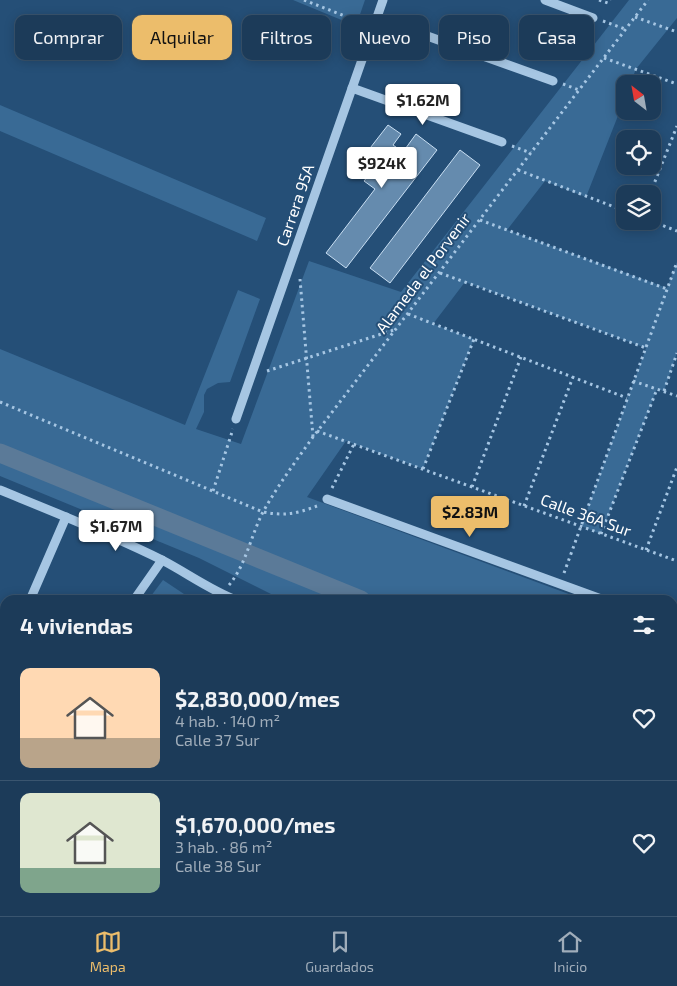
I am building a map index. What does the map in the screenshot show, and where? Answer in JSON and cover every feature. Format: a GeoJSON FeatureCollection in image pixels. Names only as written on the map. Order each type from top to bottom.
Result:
{"type":"FeatureCollection","features":[{"type":"Feature","properties":{"kind":"street","name":"Carrera 95A"},"geometry":{"type":"LineString","coordinates":[[378,15],[383,0]]}},
{"type":"Feature","properties":{"kind":"street"},"geometry":{"type":"LineString","coordinates":[[545,0],[585,15]]}},
{"type":"Feature","properties":{"kind":"street"},"geometry":{"type":"LineString","coordinates":[[429,37],[553,81]]}},
{"type":"Feature","properties":{"kind":"street","name":"Carrera 95A"},"geometry":{"type":"LineString","coordinates":[[236,419],[362,60]]}},
{"type":"Feature","properties":{"kind":"street"},"geometry":{"type":"LineString","coordinates":[[352,88],[502,142]]}},
{"type":"Feature","properties":{"kind":"street"},"geometry":{"type":"LineString","coordinates":[[0,490],[162,560],[224,595]]}},
{"type":"Feature","properties":{"kind":"street"},"geometry":{"type":"LineString","coordinates":[[327,499],[590,595]]}},
{"type":"Feature","properties":{"kind":"street"},"geometry":{"type":"LineString","coordinates":[[32,595],[66,517]]}},
{"type":"Feature","properties":{"kind":"street"},"geometry":{"type":"LineString","coordinates":[[138,595],[162,560]]}},
{"type":"Feature","properties":{"kind":"path"},"geometry":{"type":"LineString","coordinates":[[304,0],[342,15]]}},
{"type":"Feature","properties":{"kind":"path"},"geometry":{"type":"LineString","coordinates":[[599,0],[609,2]]}},
{"type":"Feature","properties":{"kind":"path","name":"Alameda el Porvenir"},"geometry":{"type":"LineString","coordinates":[[238,573],[263,512],[313,437],[648,0]]}},
{"type":"Feature","properties":{"kind":"path"},"geometry":{"type":"LineString","coordinates":[[635,17],[677,32]]}},
{"type":"Feature","properties":{"kind":"path"},"geometry":{"type":"LineString","coordinates":[[594,18],[625,29]]}},
{"type":"Feature","properties":{"kind":"path"},"geometry":{"type":"LineString","coordinates":[[604,58],[677,84]]}},
{"type":"Feature","properties":{"kind":"path"},"geometry":{"type":"LineString","coordinates":[[654,185],[677,126]]}},
{"type":"Feature","properties":{"kind":"path"},"geometry":{"type":"LineString","coordinates":[[502,142],[531,153]]}},
{"type":"Feature","properties":{"kind":"path"},"geometry":{"type":"LineString","coordinates":[[518,170],[616,208]]}},
{"type":"Feature","properties":{"kind":"path"},"geometry":{"type":"LineString","coordinates":[[480,220],[667,288]]}},
{"type":"Feature","properties":{"kind":"path"},"geometry":{"type":"LineString","coordinates":[[661,225],[677,231]]}},
{"type":"Feature","properties":{"kind":"path"},"geometry":{"type":"LineString","coordinates":[[560,584],[677,262]]}},
{"type":"Feature","properties":{"kind":"path"},"geometry":{"type":"LineString","coordinates":[[440,273],[646,348]]}},
{"type":"Feature","properties":{"kind":"path"},"geometry":{"type":"LineString","coordinates":[[299,274],[313,437]]}},
{"type":"Feature","properties":{"kind":"path"},"geometry":{"type":"LineString","coordinates":[[408,314],[628,398]]}},
{"type":"Feature","properties":{"kind":"path"},"geometry":{"type":"LineString","coordinates":[[251,376],[397,329]]}},
{"type":"Feature","properties":{"kind":"path"},"geometry":{"type":"LineString","coordinates":[[423,469],[474,339]]}},
{"type":"Feature","properties":{"kind":"path"},"geometry":{"type":"LineString","coordinates":[[664,391],[677,353]]}},
{"type":"Feature","properties":{"kind":"path"},"geometry":{"type":"LineString","coordinates":[[472,487],[521,357]]}},
{"type":"Feature","properties":{"kind":"path"},"geometry":{"type":"LineString","coordinates":[[524,506],[573,377]]}},
{"type":"Feature","properties":{"kind":"path"},"geometry":{"type":"LineString","coordinates":[[633,381],[677,396]]}},
{"type":"Feature","properties":{"kind":"path"},"geometry":{"type":"LineString","coordinates":[[601,534],[657,389]]}},
{"type":"Feature","properties":{"kind":"path"},"geometry":{"type":"LineString","coordinates":[[0,402],[263,512],[281,515],[296,513],[327,499],[354,444]]}},
{"type":"Feature","properties":{"kind":"path"},"geometry":{"type":"LineString","coordinates":[[213,491],[236,419]]}},
{"type":"Feature","properties":{"kind":"path","name":"Calle 36A Sur"},"geometry":{"type":"LineString","coordinates":[[318,431],[677,561]]}},
{"type":"Feature","properties":{"kind":"path"},"geometry":{"type":"LineString","coordinates":[[646,550],[677,467]]}},
{"type":"Feature","properties":{"kind":"shaded area"},"geometry":{"type":"Polygon","coordinates":[[[293,0],[365,0],[360,15],[341,15],[341,20],[293,0]]]}},
{"type":"Feature","properties":{"kind":"shaded area"},"geometry":{"type":"Polygon","coordinates":[[[629,0],[677,0],[677,18],[636,69],[634,75],[616,75],[616,120],[586,197],[545,181],[507,230],[667,288],[677,262],[677,353],[664,391],[657,389],[601,534],[581,526],[646,348],[465,282],[433,324],[474,339],[423,469],[346,441],[307,497],[572,595],[273,595],[199,558],[0,476],[0,349],[185,425],[238,290],[260,299],[230,382],[218,383],[207,389],[204,395],[204,412],[196,429],[241,444],[309,261],[401,292],[582,60],[594,60],[594,45],[629,0]]]}},
{"type":"Feature","properties":{"kind":"shaded area"},"geometry":{"type":"Polygon","coordinates":[[[0,105],[266,218],[257,241],[0,131],[0,105]]]}},
{"type":"Feature","properties":{"kind":"shaded area"},"geometry":{"type":"Polygon","coordinates":[[[163,580],[186,595],[152,595],[163,580]]]}},
{"type":"Feature","properties":{"kind":"building"},"geometry":{"type":"Polygon","coordinates":[[[388,125],[401,134],[393,145],[403,152],[416,134],[437,150],[346,268],[326,253],[375,189],[364,181],[372,171],[360,161],[388,125]]]}},
{"type":"Feature","properties":{"kind":"building"},"geometry":{"type":"Polygon","coordinates":[[[460,150],[480,165],[390,283],[370,268],[460,150]]]}},
{"type":"Feature","properties":{"kind":"waterway"},"geometry":{"type":"LineString","coordinates":[[0,453],[349,595]]}}]}
